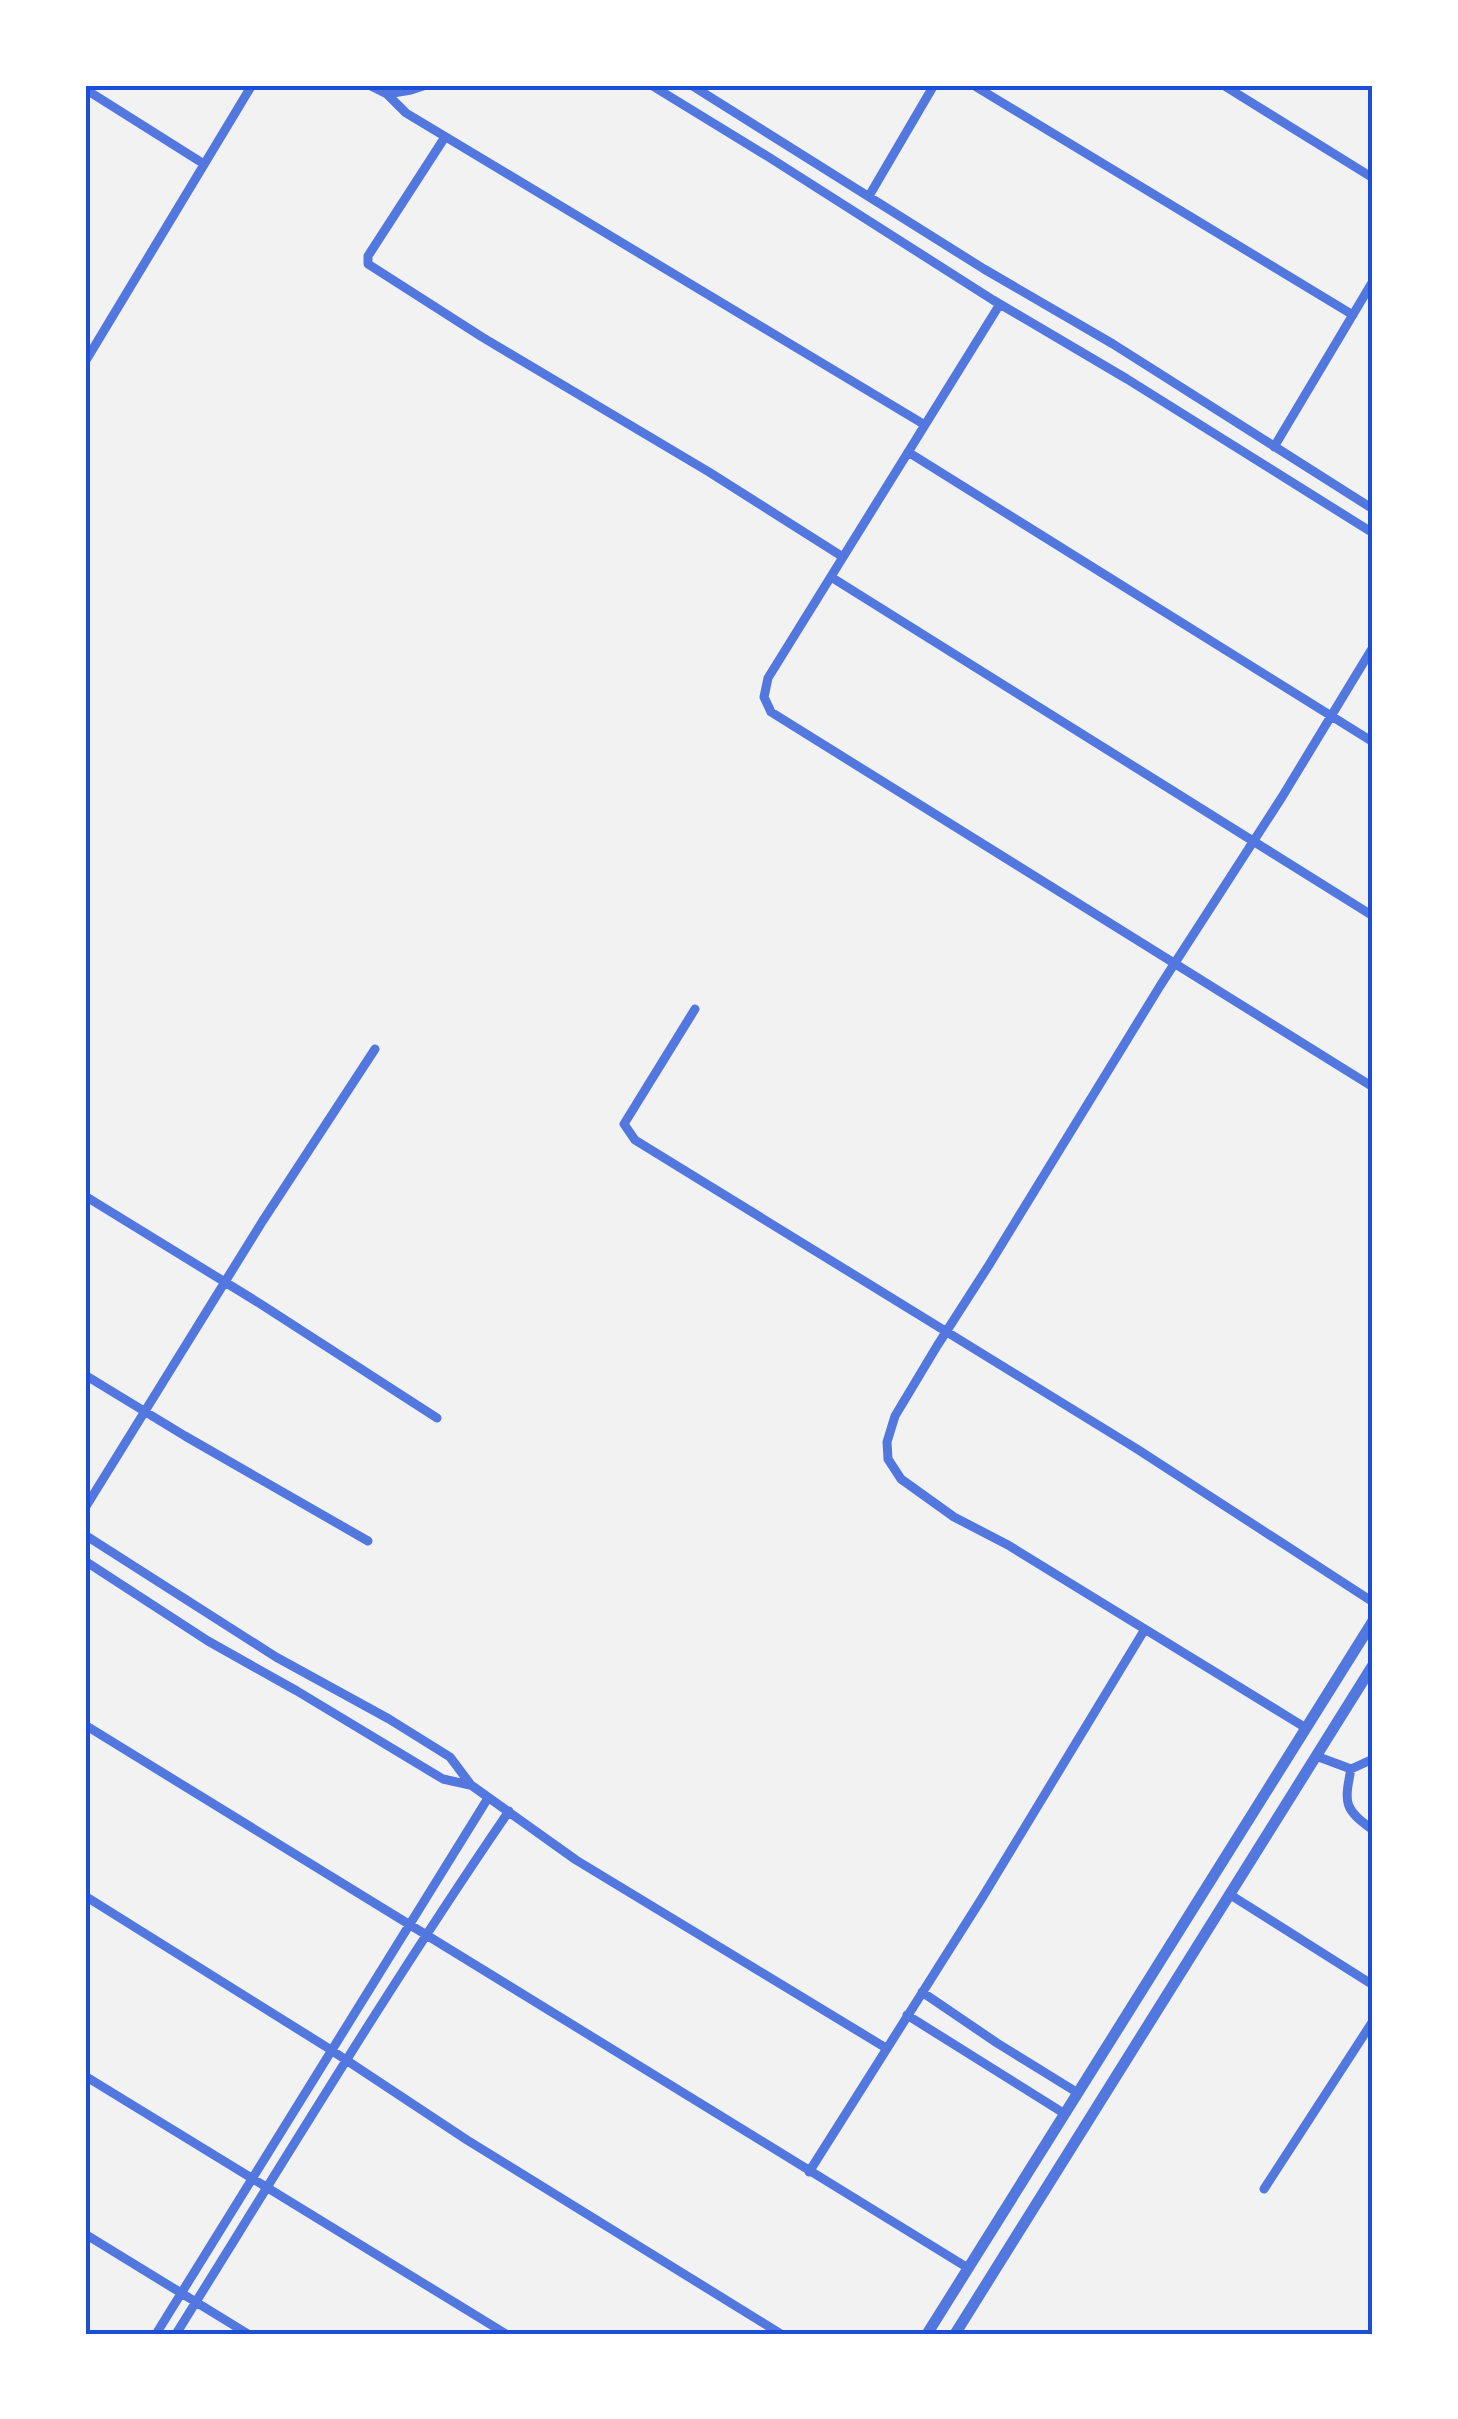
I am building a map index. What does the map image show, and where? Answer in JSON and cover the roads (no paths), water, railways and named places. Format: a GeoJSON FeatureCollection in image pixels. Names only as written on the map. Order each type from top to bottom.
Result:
{"type":"FeatureCollection","features":[{"type":"Feature","properties":{"kind":"street"},"geometry":{"type":"LineString","coordinates":[[85,362],[252,85]]}},
{"type":"Feature","properties":{"kind":"street"},"geometry":{"type":"LineString","coordinates":[[369,85],[388,94],[406,113],[924,425]]}},
{"type":"Feature","properties":{"kind":"street"},"geometry":{"type":"LineString","coordinates":[[388,94],[426,85]]}},
{"type":"Feature","properties":{"kind":"street"},"geometry":{"type":"LineString","coordinates":[[651,85],[1373,533]]}},
{"type":"Feature","properties":{"kind":"street"},"geometry":{"type":"LineString","coordinates":[[692,85],[1373,509]]}},
{"type":"Feature","properties":{"kind":"street"},"geometry":{"type":"LineString","coordinates":[[868,196],[934,85]]}},
{"type":"Feature","properties":{"kind":"street"},"geometry":{"type":"LineString","coordinates":[[973,85],[1353,315]]}},
{"type":"Feature","properties":{"kind":"street"},"geometry":{"type":"LineString","coordinates":[[1223,85],[1373,178]]}},
{"type":"Feature","properties":{"kind":"street"},"geometry":{"type":"LineString","coordinates":[[85,89],[204,164]]}},
{"type":"Feature","properties":{"kind":"street"},"geometry":{"type":"LineString","coordinates":[[445,136],[368,256],[368,264],[482,337],[710,472],[843,558]]}},
{"type":"Feature","properties":{"kind":"street"},"geometry":{"type":"LineString","coordinates":[[1274,447],[1373,282]]}},
{"type":"Feature","properties":{"kind":"street"},"geometry":{"type":"LineString","coordinates":[[1000,304],[768,678],[764,697],[771,712],[1373,1087]]}},
{"type":"Feature","properties":{"kind":"street"},"geometry":{"type":"LineString","coordinates":[[908,452],[1373,742]]}},
{"type":"Feature","properties":{"kind":"street"},"geometry":{"type":"LineString","coordinates":[[831,577],[1373,916]]}},
{"type":"Feature","properties":{"kind":"street"},"geometry":{"type":"LineString","coordinates":[[1306,1728],[1008,1545],[954,1517],[901,1479],[888,1459],[887,1442],[894,1416],[1373,647]]}},
{"type":"Feature","properties":{"kind":"street"},"geometry":{"type":"LineString","coordinates":[[694,1009],[624,1124],[635,1140],[1137,1449],[1373,1602]]}},
{"type":"Feature","properties":{"kind":"street"},"geometry":{"type":"LineString","coordinates":[[85,1508],[375,1049]]}},
{"type":"Feature","properties":{"kind":"street"},"geometry":{"type":"LineString","coordinates":[[85,1196],[437,1418]]}},
{"type":"Feature","properties":{"kind":"street"},"geometry":{"type":"LineString","coordinates":[[85,1375],[368,1541]]}},
{"type":"Feature","properties":{"kind":"street"},"geometry":{"type":"LineString","coordinates":[[85,1535],[276,1657],[450,1757],[471,1786],[576,1860],[886,2048]]}},
{"type":"Feature","properties":{"kind":"street"},"geometry":{"type":"LineString","coordinates":[[85,1561],[208,1641],[443,1779],[471,1786]]}},
{"type":"Feature","properties":{"kind":"street"},"geometry":{"type":"LineString","coordinates":[[927,2334],[1373,1621]]}},
{"type":"Feature","properties":{"kind":"street"},"geometry":{"type":"LineString","coordinates":[[810,2172],[1146,1630]]}},
{"type":"Feature","properties":{"kind":"street"},"geometry":{"type":"LineString","coordinates":[[955,2334],[1373,1665]]}},
{"type":"Feature","properties":{"kind":"street"},"geometry":{"type":"LineString","coordinates":[[85,1725],[968,2268]]}},
{"type":"Feature","properties":{"kind":"street"},"geometry":{"type":"LineString","coordinates":[[1316,1756],[1350,1769],[1373,1759]]}},
{"type":"Feature","properties":{"kind":"street"},"geometry":{"type":"LineString","coordinates":[[1350,1769],[1346,1795],[1352,1814],[1373,1830]]}},
{"type":"Feature","properties":{"kind":"street"},"geometry":{"type":"LineString","coordinates":[[156,2334],[488,1798]]}},
{"type":"Feature","properties":{"kind":"street"},"geometry":{"type":"LineString","coordinates":[[176,2334],[427,1934],[509,1812]]}},
{"type":"Feature","properties":{"kind":"street"},"geometry":{"type":"LineString","coordinates":[[1230,1894],[1373,1985]]}},
{"type":"Feature","properties":{"kind":"street"},"geometry":{"type":"LineString","coordinates":[[85,1896],[781,2334]]}},
{"type":"Feature","properties":{"kind":"street"},"geometry":{"type":"LineString","coordinates":[[922,1992],[1078,2092]]}},
{"type":"Feature","properties":{"kind":"street"},"geometry":{"type":"LineString","coordinates":[[908,2015],[1065,2114]]}},
{"type":"Feature","properties":{"kind":"street"},"geometry":{"type":"LineString","coordinates":[[1264,2189],[1373,2021]]}},
{"type":"Feature","properties":{"kind":"street"},"geometry":{"type":"LineString","coordinates":[[85,2076],[506,2334]]}},
{"type":"Feature","properties":{"kind":"street"},"geometry":{"type":"LineString","coordinates":[[85,2234],[248,2334]]}}]}
